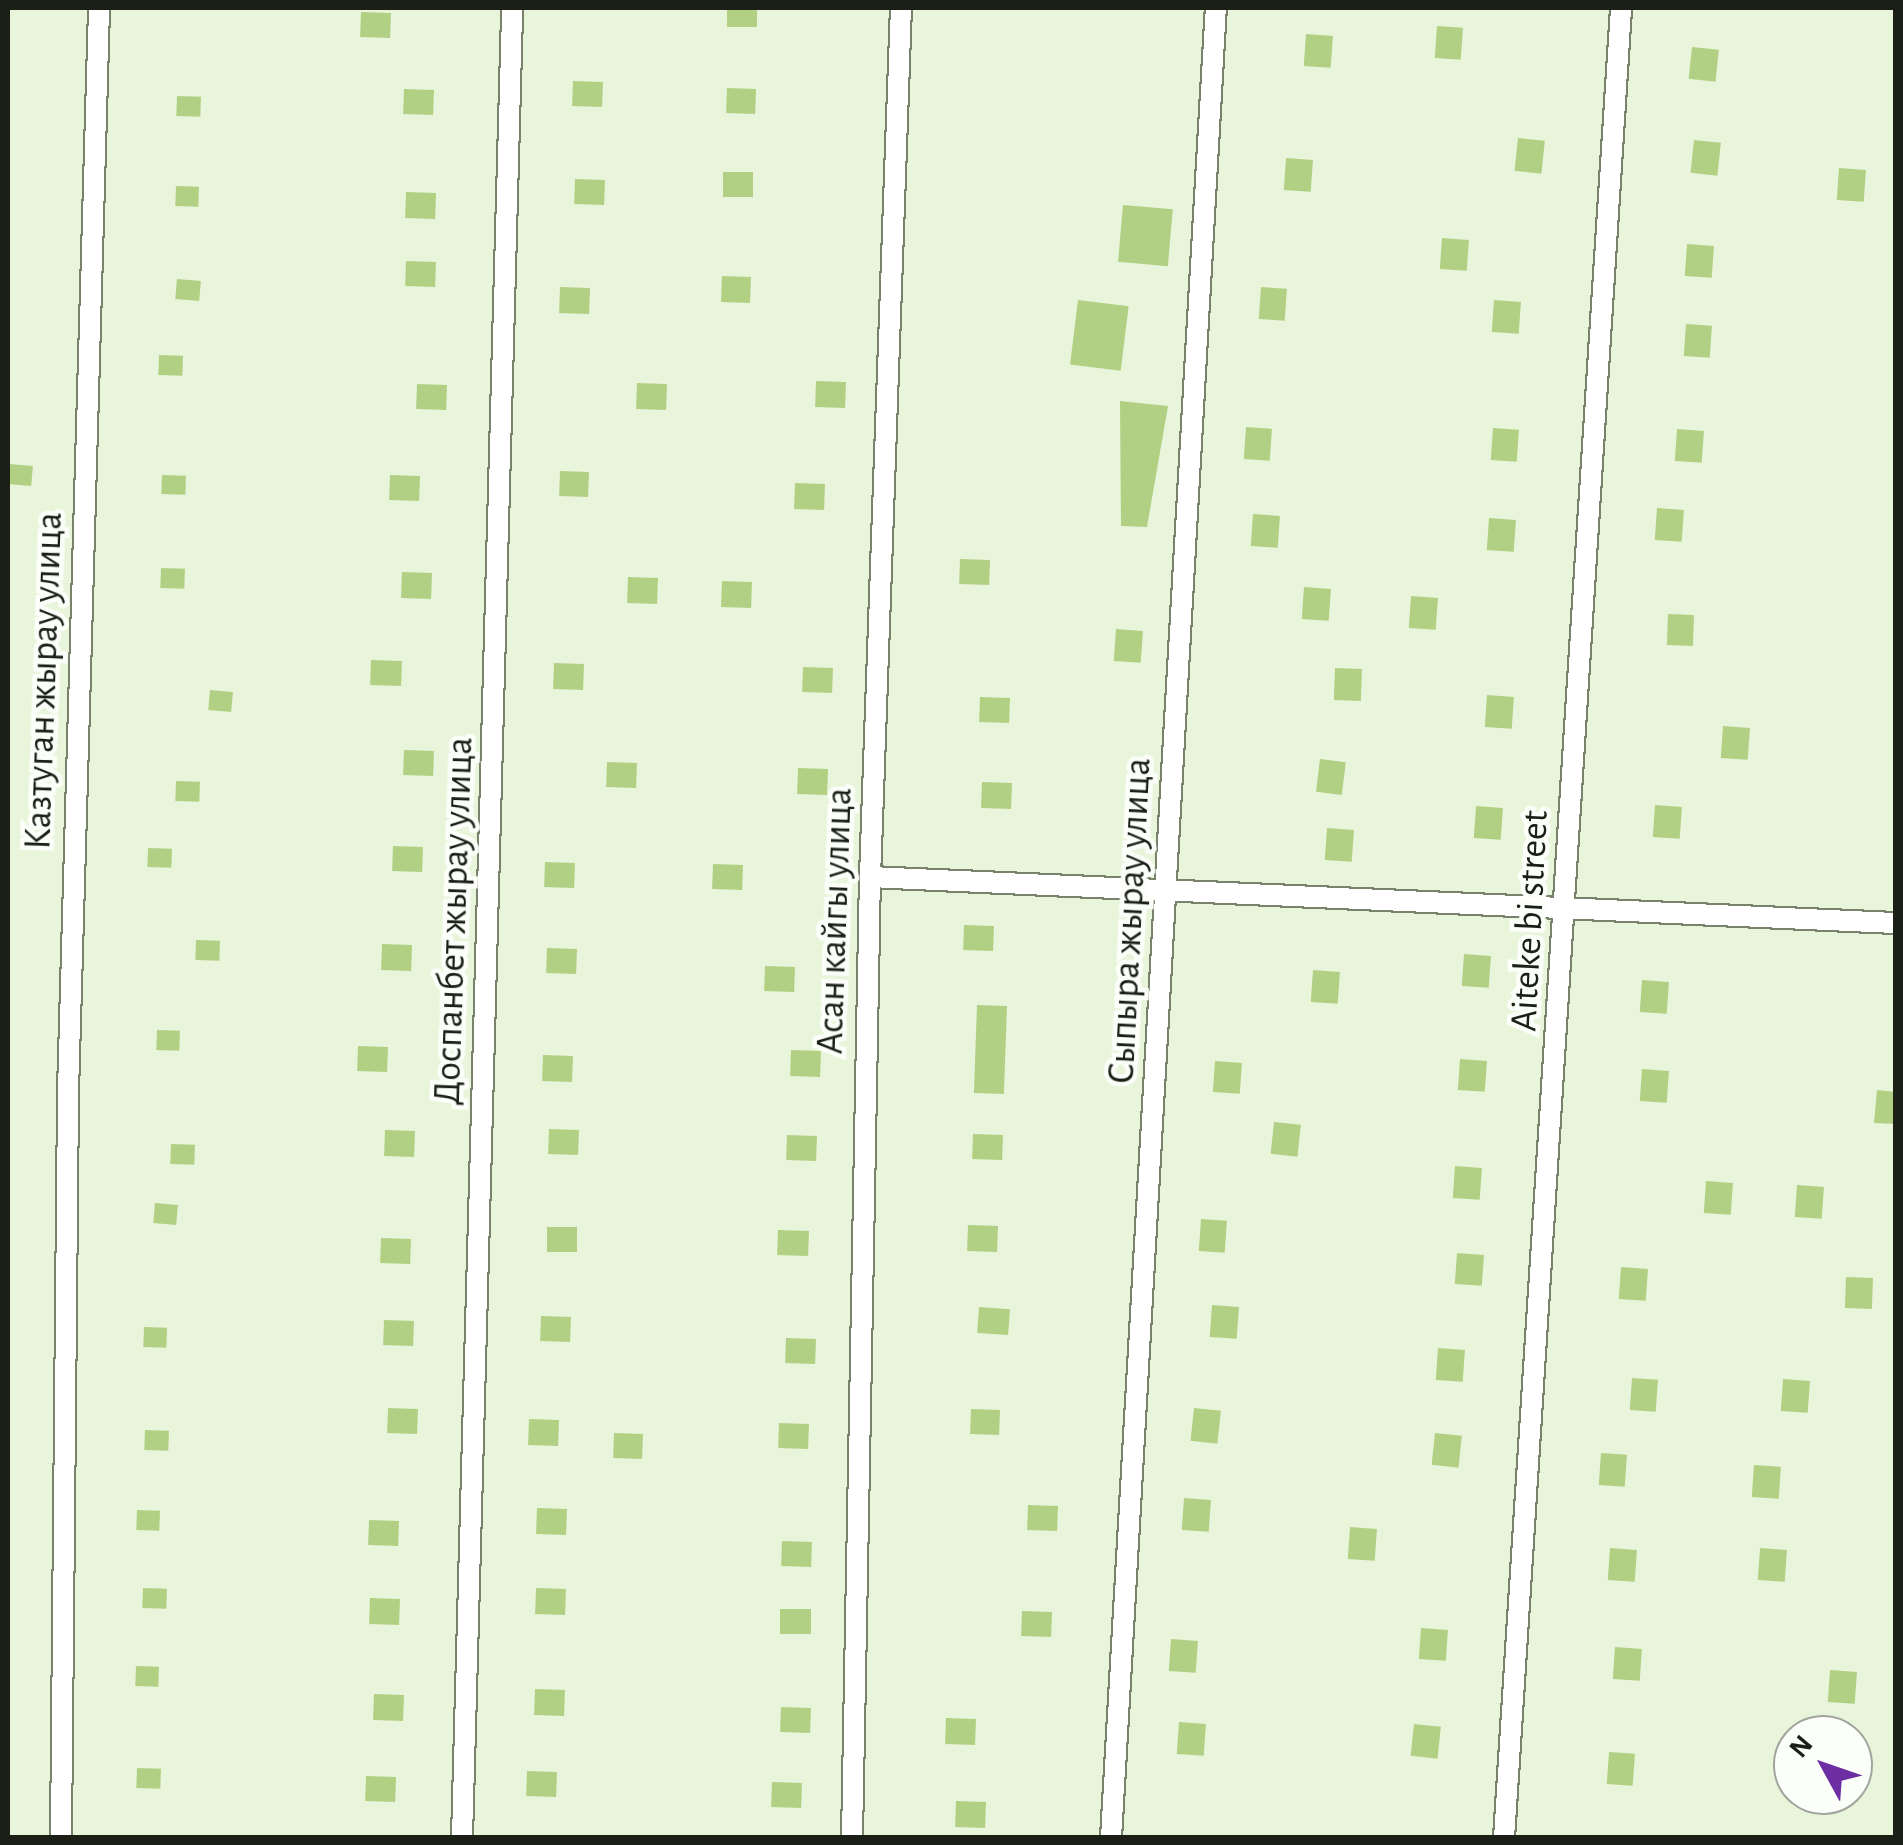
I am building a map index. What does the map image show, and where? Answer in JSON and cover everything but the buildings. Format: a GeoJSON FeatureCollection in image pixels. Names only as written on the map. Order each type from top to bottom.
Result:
{"type":"FeatureCollection","features":[{"type":"Feature","properties":{"kind":"street","name":"Казтуган жырау улица"},"geometry":{"type":"LineString","coordinates":[[61,1838],[68,1092],[99,8]]}},
{"type":"Feature","properties":{"kind":"street","name":"Доспанбет жырау улица"},"geometry":{"type":"LineString","coordinates":[[462,1838],[512,8]]}},
{"type":"Feature","properties":{"kind":"street","name":"Асан кайгы улица"},"geometry":{"type":"LineString","coordinates":[[852,1838],[870,876],[900,8]]}},
{"type":"Feature","properties":{"kind":"street","name":"Сыпыра жырау улица"},"geometry":{"type":"LineString","coordinates":[[1112,1838],[1170,885],[1216,8]]}},
{"type":"Feature","properties":{"kind":"street","name":"Aiteke bi street"},"geometry":{"type":"LineString","coordinates":[[1504,1838],[1568,909],[1621,8]]}},
{"type":"Feature","properties":{"kind":"street"},"geometry":{"type":"LineString","coordinates":[[870,876],[1170,885],[1568,909],[1896,922]]}}]}
